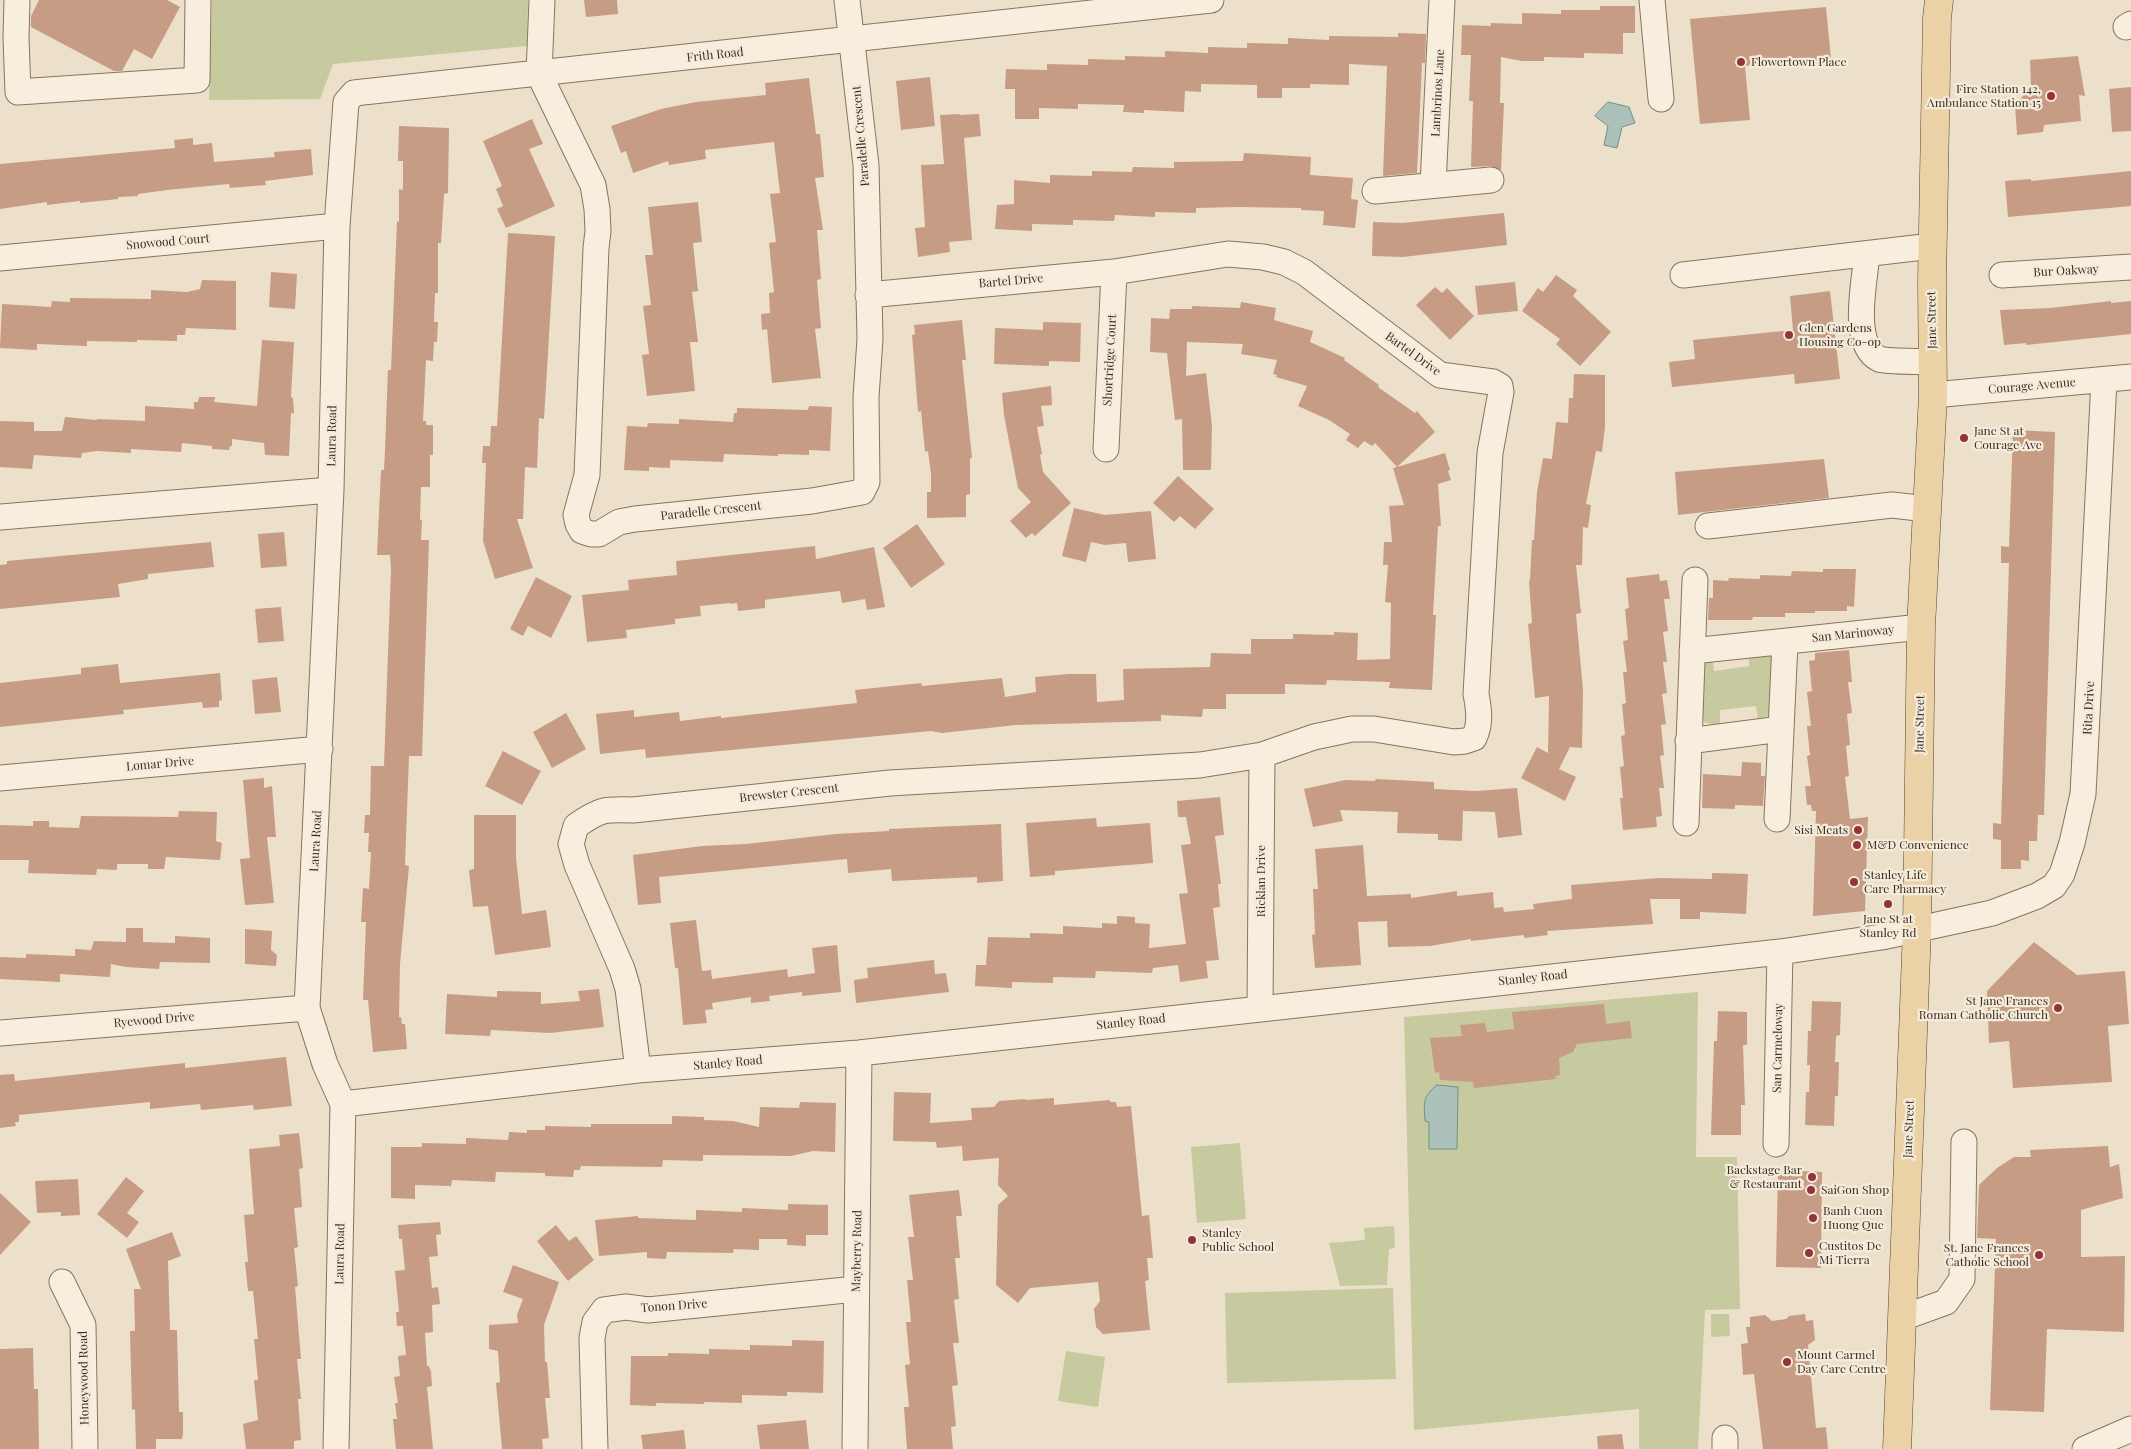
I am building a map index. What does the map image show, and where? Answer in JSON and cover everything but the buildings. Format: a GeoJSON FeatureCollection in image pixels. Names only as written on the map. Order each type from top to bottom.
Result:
{"type":"FeatureCollection","features":[{"type":"Feature","properties":{"kind":"main road","name":"Jane Street"},"geometry":{"type":"LineString","coordinates":[[1897,1449],[1917,929],[1921,627],[1933,395],[1932,246],[1939,0]]}},
{"type":"Feature","properties":{"kind":"street"},"geometry":{"type":"LineString","coordinates":[[17,0],[18,92],[196,80],[198,0]]}},
{"type":"Feature","properties":{"kind":"street"},"geometry":{"type":"LineString","coordinates":[[539,74],[542,0]]}},
{"type":"Feature","properties":{"kind":"street","name":"Paradelle Crescent"},"geometry":{"type":"LineString","coordinates":[[539,74],[592,185],[597,209],[598,231],[587,475],[576,515],[582,531],[599,534],[619,522],[635,519],[812,501],[862,492],[867,482],[866,397],[870,339],[866,165],[850,40],[847,0]]}},
{"type":"Feature","properties":{"kind":"street","name":"Frith Road"},"geometry":{"type":"LineString","coordinates":[[337,226],[346,102],[354,93],[850,40],[1094,6],[1211,0]]}},
{"type":"Feature","properties":{"kind":"street","name":"Lambrinos Lane"},"geometry":{"type":"LineString","coordinates":[[1433,185],[1442,0]]}},
{"type":"Feature","properties":{"kind":"street"},"geometry":{"type":"LineString","coordinates":[[1652,0],[1661,99]]}},
{"type":"Feature","properties":{"kind":"street"},"geometry":{"type":"LineString","coordinates":[[1375,191],[1491,180]]}},
{"type":"Feature","properties":{"kind":"street","name":"Snowood Court"},"geometry":{"type":"LineString","coordinates":[[0,258],[337,226]]}},
{"type":"Feature","properties":{"kind":"street","name":"Laura Road"},"geometry":{"type":"LineString","coordinates":[[336,1449],[343,1104],[325,1064],[307,1008],[331,490],[337,226]]}},
{"type":"Feature","properties":{"kind":"street"},"geometry":{"type":"LineString","coordinates":[[1683,275],[1932,246]]}},
{"type":"Feature","properties":{"kind":"street","name":"Bartel Drive"},"geometry":{"type":"LineString","coordinates":[[868,295],[1114,272],[1228,254],[1263,257],[1284,262],[1304,272],[1440,375],[1493,382],[1500,386],[1502,392],[1490,453],[1476,694],[1479,728],[1474,738],[1454,742],[1374,729],[1352,729],[1314,737],[1262,755]]}},
{"type":"Feature","properties":{"kind":"street"},"geometry":{"type":"LineString","coordinates":[[1867,254],[1861,322],[1867,348],[1880,359],[1933,362]]}},
{"type":"Feature","properties":{"kind":"street","name":"Bur Oakway"},"geometry":{"type":"LineString","coordinates":[[2002,275],[2131,268]]}},
{"type":"Feature","properties":{"kind":"street","name":"Shortridge Court"},"geometry":{"type":"LineString","coordinates":[[1106,449],[1114,272]]}},
{"type":"Feature","properties":{"kind":"street","name":"Courage Avenue"},"geometry":{"type":"LineString","coordinates":[[1933,395],[2131,377]]}},
{"type":"Feature","properties":{"kind":"street","name":"Rita Drive"},"geometry":{"type":"LineString","coordinates":[[1917,929],[2009,908],[2038,896],[2054,886],[2062,874],[2072,843],[2083,794],[2086,765],[2104,380]]}},
{"type":"Feature","properties":{"kind":"street"},"geometry":{"type":"LineString","coordinates":[[0,516],[331,490]]}},
{"type":"Feature","properties":{"kind":"street"},"geometry":{"type":"LineString","coordinates":[[1828,497],[1864,494],[1892,505]]}},
{"type":"Feature","properties":{"kind":"street"},"geometry":{"type":"LineString","coordinates":[[1708,526],[1892,505],[1927,509]]}},
{"type":"Feature","properties":{"kind":"street"},"geometry":{"type":"LineString","coordinates":[[1686,823],[1695,580]]}},
{"type":"Feature","properties":{"kind":"street","name":"San Marinoway"},"geometry":{"type":"LineString","coordinates":[[1692,651],[1921,627]]}},
{"type":"Feature","properties":{"kind":"street"},"geometry":{"type":"LineString","coordinates":[[1777,819],[1785,642]]}},
{"type":"Feature","properties":{"kind":"street"},"geometry":{"type":"LineString","coordinates":[[1688,741],[1781,729]]}},
{"type":"Feature","properties":{"kind":"street","name":"Lomar Drive"},"geometry":{"type":"LineString","coordinates":[[0,778],[320,749]]}},
{"type":"Feature","properties":{"kind":"street","name":"Ricklan Drive"},"geometry":{"type":"LineString","coordinates":[[1260,1008],[1262,755]]}},
{"type":"Feature","properties":{"kind":"street","name":"Brewster Crescent"},"geometry":{"type":"LineString","coordinates":[[638,1070],[628,989],[622,968],[577,865],[571,844],[576,826],[596,812],[633,810],[890,783],[1200,765],[1262,755]]}},
{"type":"Feature","properties":{"kind":"street","name":"Stanley Road"},"geometry":{"type":"LineString","coordinates":[[343,1104],[638,1070],[859,1053],[1780,952],[1882,937],[1917,929]]}},
{"type":"Feature","properties":{"kind":"street","name":"San Carmeloway"},"geometry":{"type":"LineString","coordinates":[[1776,1144],[1780,952]]}},
{"type":"Feature","properties":{"kind":"street","name":"Ryewood Drive"},"geometry":{"type":"LineString","coordinates":[[0,1033],[307,1008]]}},
{"type":"Feature","properties":{"kind":"street","name":"Mayberry Road"},"geometry":{"type":"LineString","coordinates":[[855,1449],[859,1053]]}},
{"type":"Feature","properties":{"kind":"street"},"geometry":{"type":"LineString","coordinates":[[1902,1318],[1946,1302],[1962,1279],[1964,1142]]}},
{"type":"Feature","properties":{"kind":"street","name":"Honeywood Road"},"geometry":{"type":"LineString","coordinates":[[62,1282],[83,1325],[85,1449]]}},
{"type":"Feature","properties":{"kind":"street","name":"Tonon Drive"},"geometry":{"type":"LineString","coordinates":[[595,1449],[592,1338],[595,1322],[604,1310],[626,1307],[648,1310],[856,1289]]}},
{"type":"Feature","properties":{"kind":"street"},"geometry":{"type":"LineString","coordinates":[[2085,1449],[2131,1429]]}},
{"type":"Feature","properties":{"kind":"green space"},"geometry":{"type":"Polygon","coordinates":[[[212,0],[528,0],[527,46],[333,64],[320,99],[209,100],[212,0]]]}},
{"type":"Feature","properties":{"kind":"green space"},"geometry":{"type":"Polygon","coordinates":[[[1772,649],[1771,705],[1768,716],[1758,720],[1756,706],[1720,710],[1720,725],[1705,723],[1701,717],[1704,660],[1712,654],[1714,671],[1749,666],[1749,651],[1772,649]]]}},
{"type":"Feature","properties":{"kind":"green space"},"geometry":{"type":"Polygon","coordinates":[[[1698,992],[1696,1157],[1737,1157],[1740,1309],[1705,1310],[1698,1449],[1639,1449],[1639,1409],[1414,1430],[1404,1017],[1698,992]]]}},
{"type":"Feature","properties":{"kind":"green space"},"geometry":{"type":"Polygon","coordinates":[[[1240,1143],[1246,1219],[1197,1223],[1191,1147],[1240,1143]]]}},
{"type":"Feature","properties":{"kind":"green space"},"geometry":{"type":"Polygon","coordinates":[[[1394,1226],[1395,1248],[1389,1249],[1387,1285],[1340,1286],[1329,1243],[1365,1240],[1364,1228],[1394,1226]]]}},
{"type":"Feature","properties":{"kind":"green space"},"geometry":{"type":"Polygon","coordinates":[[[1393,1288],[1396,1379],[1227,1383],[1225,1293],[1393,1288]]]}},
{"type":"Feature","properties":{"kind":"green space"},"geometry":{"type":"Polygon","coordinates":[[[1711,1314],[1729,1314],[1730,1336],[1711,1337],[1711,1314]]]}},
{"type":"Feature","properties":{"kind":"green space"},"geometry":{"type":"Polygon","coordinates":[[[1066,1351],[1105,1357],[1098,1407],[1058,1401],[1066,1351]]]}},
{"type":"Feature","properties":{"kind":"water"},"geometry":{"type":"Polygon","coordinates":[[[1608,102],[1629,107],[1635,123],[1622,127],[1617,148],[1604,145],[1608,126],[1595,116],[1608,102]]]}},
{"type":"Feature","properties":{"kind":"water"},"geometry":{"type":"Polygon","coordinates":[[[1437,1085],[1458,1087],[1457,1149],[1429,1149],[1429,1122],[1425,1121],[1424,1105],[1426,1097],[1437,1085]]]}},
{"type":"Feature","properties":{"kind":"place","name":"Flowertown Place"},"geometry":{"type":"Point","coordinates":[1741,62]}},
{"type":"Feature","properties":{"kind":"place","name":"Fire Station 142, Ambulance Station 15"},"geometry":{"type":"Point","coordinates":[2051,96]}},
{"type":"Feature","properties":{"kind":"place","name":"Glen Gardens Housing Co-op"},"geometry":{"type":"Point","coordinates":[1789,335]}},
{"type":"Feature","properties":{"kind":"place","name":"Jane St at Courage Ave"},"geometry":{"type":"Point","coordinates":[1964,438]}},
{"type":"Feature","properties":{"kind":"place","name":"Sisi Meats"},"geometry":{"type":"Point","coordinates":[1858,830]}},
{"type":"Feature","properties":{"kind":"place","name":"M&D Convenience"},"geometry":{"type":"Point","coordinates":[1857,845]}},
{"type":"Feature","properties":{"kind":"place","name":"Stanley Life Care Pharmacy"},"geometry":{"type":"Point","coordinates":[1854,882]}},
{"type":"Feature","properties":{"kind":"place","name":"Jane St at Stanley Rd"},"geometry":{"type":"Point","coordinates":[1888,904]}},
{"type":"Feature","properties":{"kind":"place","name":"St Jane Frances Roman Catholic Church"},"geometry":{"type":"Point","coordinates":[2058,1008]}},
{"type":"Feature","properties":{"kind":"place","name":"Backstage Bar & Restaurant"},"geometry":{"type":"Point","coordinates":[1812,1177]}},
{"type":"Feature","properties":{"kind":"place","name":"SaiGon Shop"},"geometry":{"type":"Point","coordinates":[1811,1190]}},
{"type":"Feature","properties":{"kind":"place","name":"Banh Cuon Huong Que"},"geometry":{"type":"Point","coordinates":[1813,1218]}},
{"type":"Feature","properties":{"kind":"place","name":"Stanley Public School"},"geometry":{"type":"Point","coordinates":[1192,1240]}},
{"type":"Feature","properties":{"kind":"place","name":"Custitos De Mi Tierra"},"geometry":{"type":"Point","coordinates":[1809,1253]}},
{"type":"Feature","properties":{"kind":"place","name":"St. Jane Frances Catholic School"},"geometry":{"type":"Point","coordinates":[2039,1255]}},
{"type":"Feature","properties":{"kind":"place","name":"Mount Carmel Day Care Centre"},"geometry":{"type":"Point","coordinates":[1787,1362]}}]}
